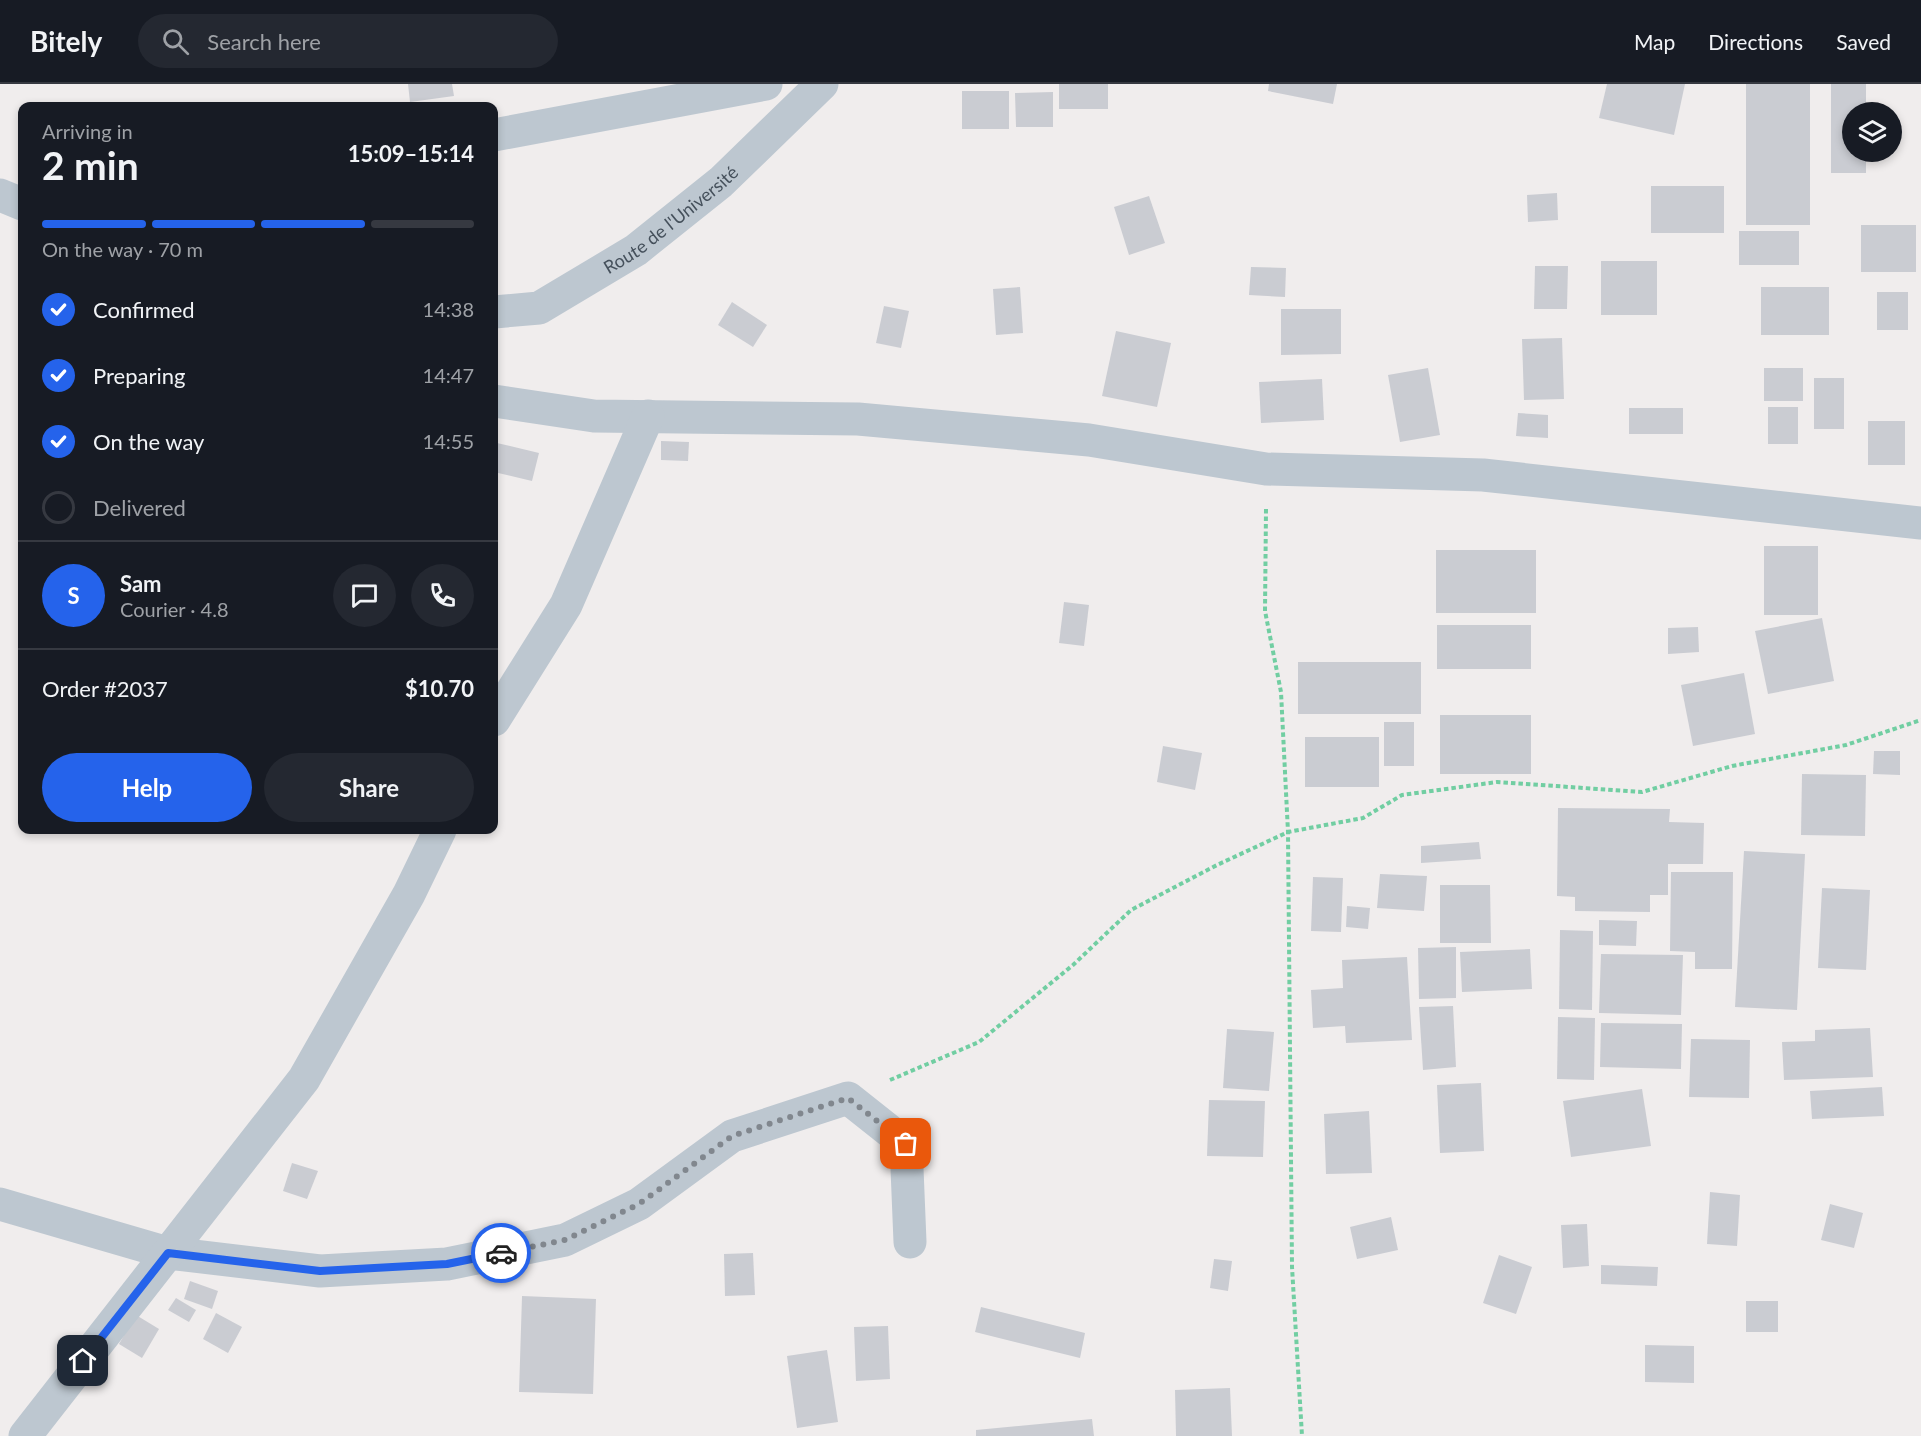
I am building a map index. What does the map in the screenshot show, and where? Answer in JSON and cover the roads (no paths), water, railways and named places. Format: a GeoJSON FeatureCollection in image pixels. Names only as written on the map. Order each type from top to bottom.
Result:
{"type":"FeatureCollection","features":[{"type":"Feature","properties":{"kind":"street"},"geometry":{"type":"LineString","coordinates":[[498,134],[766,84]]}},
{"type":"Feature","properties":{"kind":"street","name":"Route de l'Université"},"geometry":{"type":"LineString","coordinates":[[498,312],[539,308],[636,250],[721,182],[822,84]]}},
{"type":"Feature","properties":{"kind":"street"},"geometry":{"type":"LineString","coordinates":[[0,195],[18,202]]}},
{"type":"Feature","properties":{"kind":"street"},"geometry":{"type":"LineString","coordinates":[[498,402],[594,416],[858,419],[1089,440],[1266,469],[1484,475],[1921,523]]}},
{"type":"Feature","properties":{"kind":"street"},"geometry":{"type":"LineString","coordinates":[[498,714],[566,605],[648,416]]}},
{"type":"Feature","properties":{"kind":"street"},"geometry":{"type":"LineString","coordinates":[[25,1436],[304,1079],[409,894],[438,834]]}},
{"type":"Feature","properties":{"kind":"street"},"geometry":{"type":"LineString","coordinates":[[0,1204],[168,1253],[320,1271],[447,1264],[565,1240],[639,1204],[732,1136],[848,1098],[906,1144],[910,1242]]}}]}
